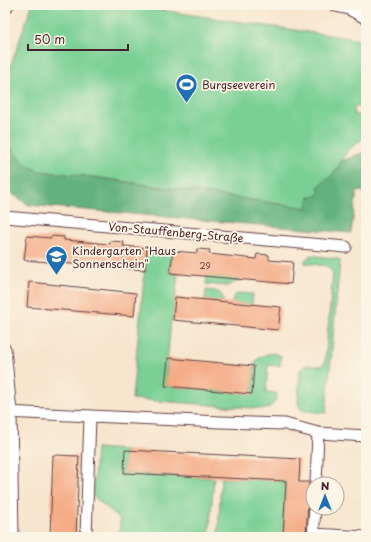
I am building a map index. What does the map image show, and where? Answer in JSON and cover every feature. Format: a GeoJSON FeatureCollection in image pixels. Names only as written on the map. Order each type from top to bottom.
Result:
{"type":"FeatureCollection","features":[{"type":"Feature","properties":{"kind":"street"},"geometry":{"type":"LineString","coordinates":[[5,9],[8,5]]}},
{"type":"Feature","properties":{"kind":"street"},"geometry":{"type":"LineString","coordinates":[[336,5],[349,8],[366,17]]}},
{"type":"Feature","properties":{"kind":"street","name":"Von-Stauffenberg-Straße"},"geometry":{"type":"LineString","coordinates":[[5,217],[346,247]]}},
{"type":"Feature","properties":{"kind":"street"},"geometry":{"type":"LineString","coordinates":[[5,349],[14,537]]}},
{"type":"Feature","properties":{"kind":"street"},"geometry":{"type":"LineString","coordinates":[[8,412],[285,424],[318,433],[366,436]]}},
{"type":"Feature","properties":{"kind":"street"},"geometry":{"type":"LineString","coordinates":[[86,537],[90,416]]}},
{"type":"Feature","properties":{"kind":"street"},"geometry":{"type":"LineString","coordinates":[[316,476],[318,433]]}},
{"type":"Feature","properties":{"kind":"street"},"geometry":{"type":"LineString","coordinates":[[315,516],[314,536],[366,537]]}},
{"type":"Feature","properties":{"kind":"green space","name":"Burgseeverein"},"geometry":{"type":"Polygon","coordinates":[[[5,5],[11,5],[7,40],[6,79],[32,5],[126,5],[355,39],[366,44],[366,106],[354,107],[354,115],[366,115],[366,136],[348,150],[336,171],[318,187],[321,194],[314,197],[307,208],[92,177],[38,171],[25,164],[14,152],[6,139],[5,5]]]}},
{"type":"Feature","properties":{"kind":"green space"},"geometry":{"type":"Polygon","coordinates":[[[5,80],[6,139],[14,152],[25,164],[38,171],[92,177],[307,208],[309,197],[314,197],[320,194],[318,187],[336,171],[342,161],[366,152],[366,192],[357,191],[351,233],[29,205],[5,189],[5,80]]]}},
{"type":"Feature","properties":{"kind":"green space"},"geometry":{"type":"Polygon","coordinates":[[[147,248],[173,251],[170,273],[178,274],[173,320],[171,320],[165,386],[252,394],[255,362],[264,355],[278,354],[281,356],[280,366],[268,365],[266,392],[277,393],[274,403],[270,407],[265,409],[132,399],[147,248]]]}},
{"type":"Feature","properties":{"kind":"green space"},"geometry":{"type":"Polygon","coordinates":[[[311,255],[340,260],[326,413],[302,410],[298,403],[300,371],[306,365],[319,366],[325,362],[333,273],[327,266],[305,263],[305,260],[311,255]]]}},
{"type":"Feature","properties":{"kind":"green space"},"geometry":{"type":"Polygon","coordinates":[[[207,276],[242,279],[227,286],[206,284],[207,276]]]}},
{"type":"Feature","properties":{"kind":"green space"},"geometry":{"type":"Polygon","coordinates":[[[206,290],[220,293],[223,298],[223,302],[205,300],[206,290]]]}},
{"type":"Feature","properties":{"kind":"green space"},"geometry":{"type":"Polygon","coordinates":[[[238,293],[253,294],[252,305],[232,303],[234,296],[238,293]]]}},
{"type":"Feature","properties":{"kind":"green space"},"geometry":{"type":"Polygon","coordinates":[[[96,448],[125,450],[124,473],[214,478],[209,537],[119,537],[120,519],[93,496],[96,448]]]}},
{"type":"Feature","properties":{"kind":"green space"},"geometry":{"type":"Polygon","coordinates":[[[221,478],[286,481],[283,537],[218,537],[221,478]]]}},
{"type":"Feature","properties":{"kind":"building"},"geometry":{"type":"Polygon","coordinates":[[[27,236],[51,238],[51,236],[64,237],[64,240],[110,244],[110,241],[124,242],[123,246],[147,248],[145,270],[24,260],[27,236]]]}},
{"type":"Feature","properties":{"kind":"building"},"geometry":{"type":"Polygon","coordinates":[[[197,249],[210,250],[209,254],[256,259],[257,254],[269,255],[269,260],[293,262],[291,284],[170,273],[173,251],[197,253],[197,249]]]}},
{"type":"Feature","properties":{"kind":"building"},"geometry":{"type":"Polygon","coordinates":[[[29,282],[136,293],[134,316],[27,307],[29,282]]]}},
{"type":"Feature","properties":{"kind":"building"},"geometry":{"type":"Polygon","coordinates":[[[175,297],[281,307],[278,330],[173,320],[175,297]]]}},
{"type":"Feature","properties":{"kind":"building"},"geometry":{"type":"Polygon","coordinates":[[[168,358],[254,366],[252,394],[165,386],[168,358]]]}},
{"type":"Feature","properties":{"kind":"building"},"geometry":{"type":"Polygon","coordinates":[[[125,450],[300,459],[299,482],[305,482],[305,516],[307,516],[306,537],[283,537],[286,481],[124,473],[125,450]]]}},
{"type":"Feature","properties":{"kind":"building"},"geometry":{"type":"Polygon","coordinates":[[[53,455],[79,456],[76,537],[50,537],[53,455]]]}},
{"type":"Feature","properties":{"kind":"place","name":"Burgseeverein"},"geometry":{"type":"Point","coordinates":[187,104]}},
{"type":"Feature","properties":{"kind":"place","name":"Kindergarten \"Haus Sonnenschein\""},"geometry":{"type":"Point","coordinates":[57,276]}}]}
